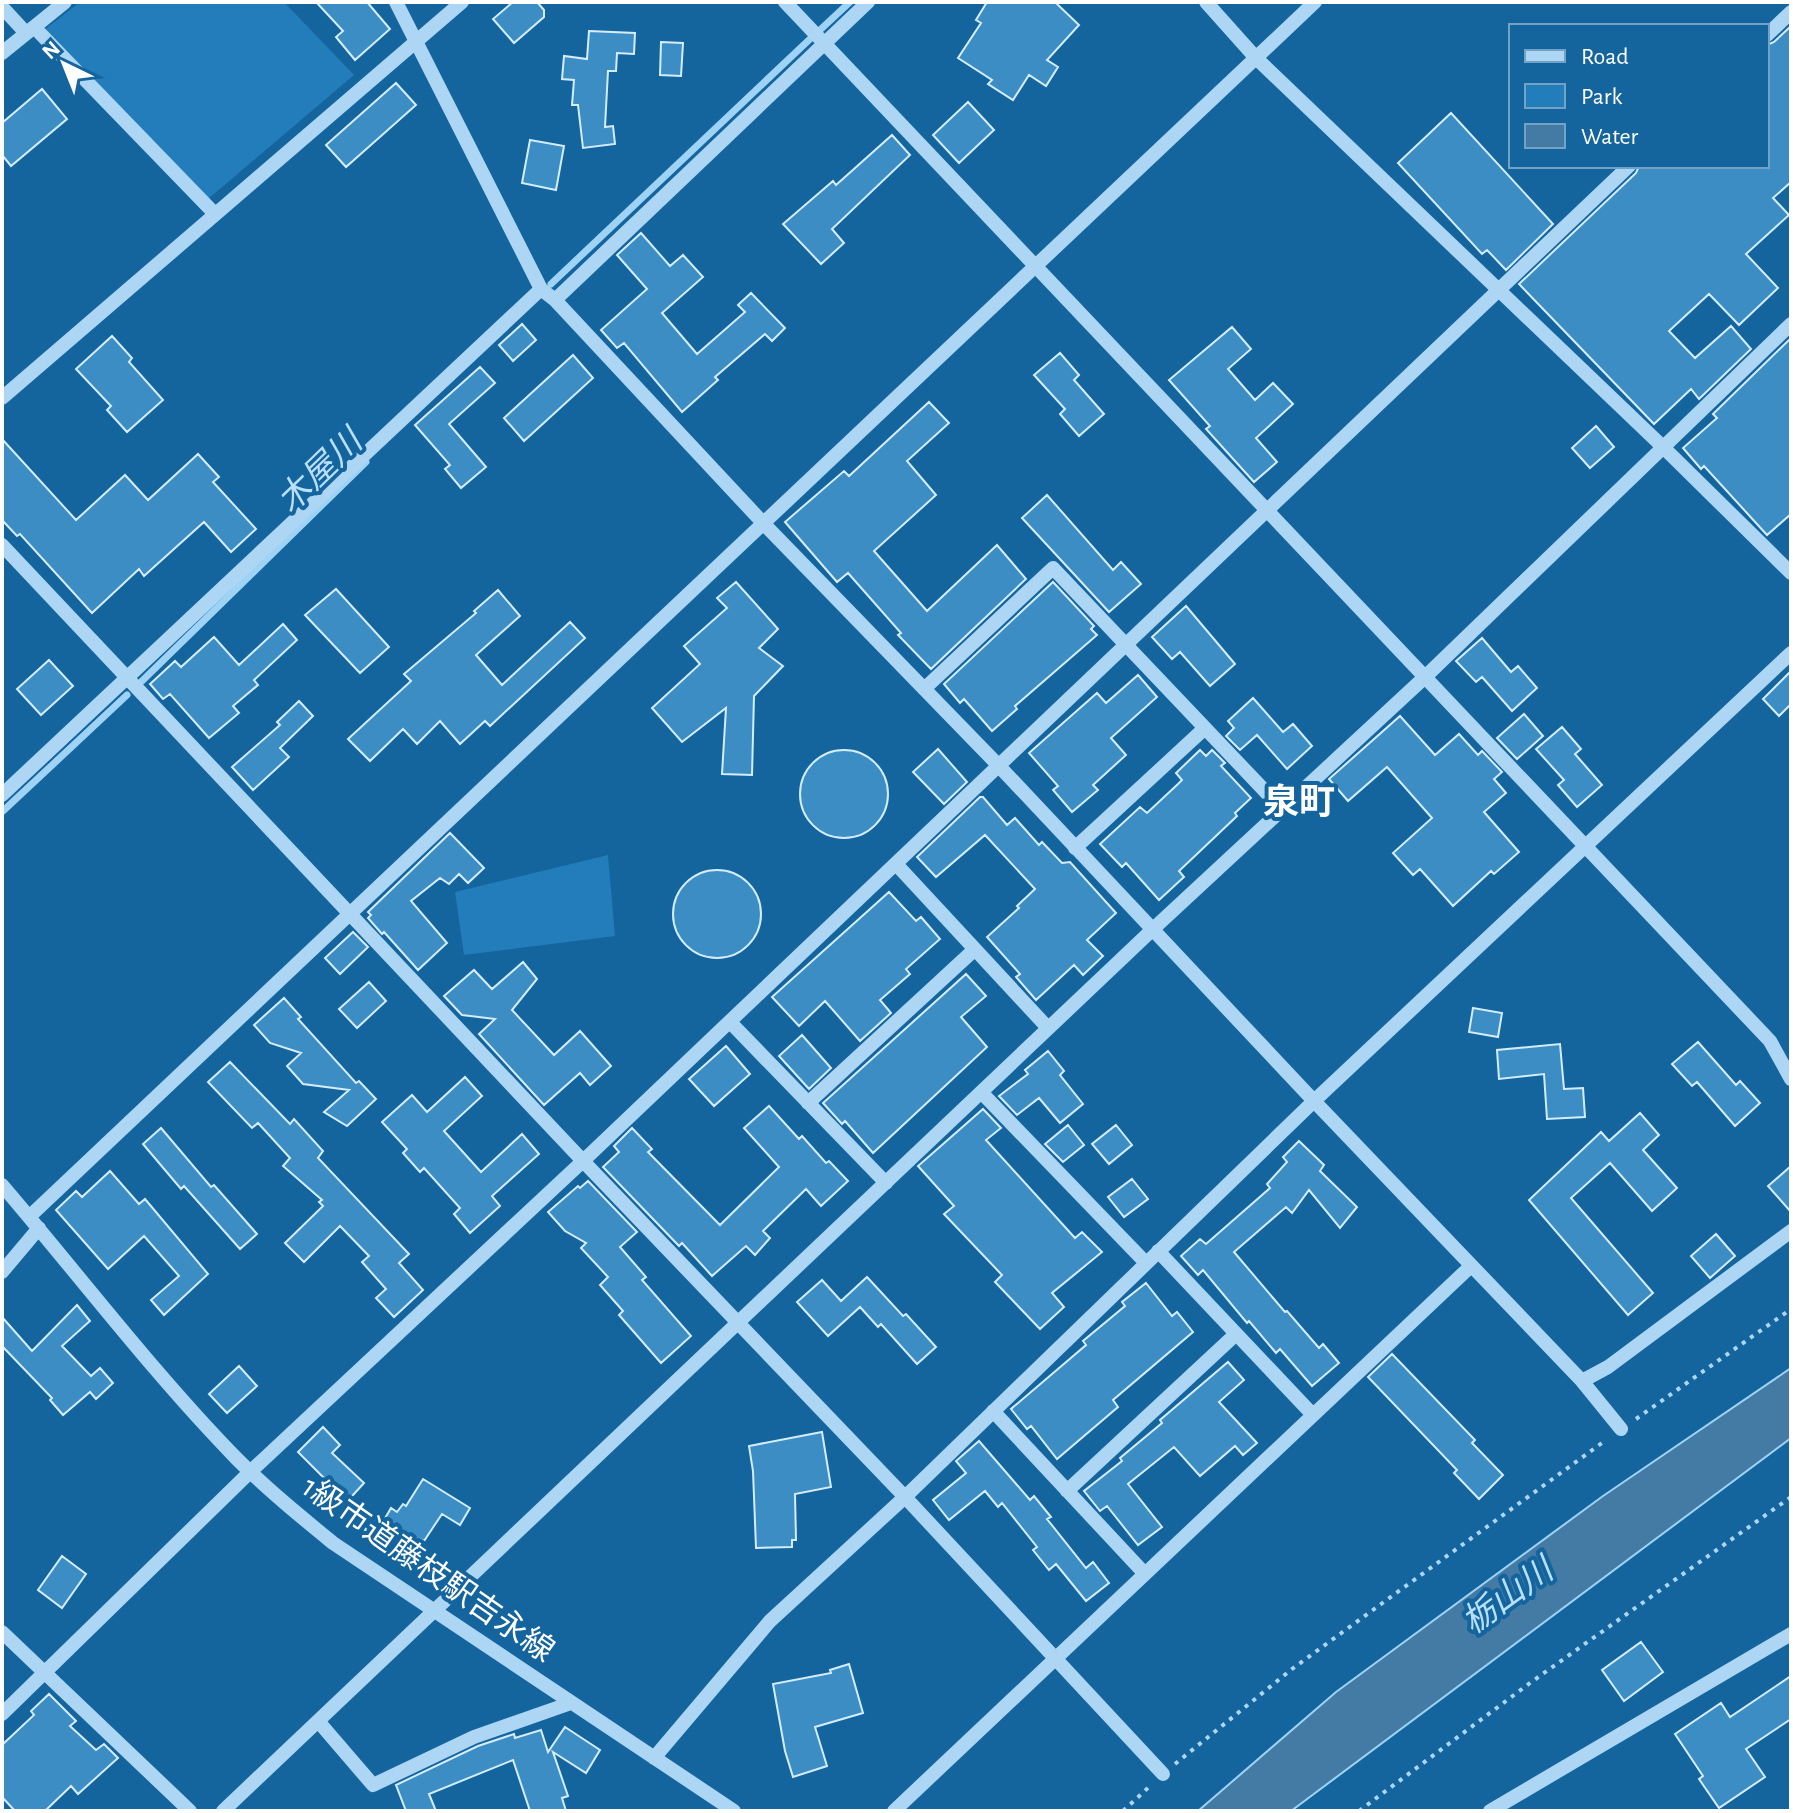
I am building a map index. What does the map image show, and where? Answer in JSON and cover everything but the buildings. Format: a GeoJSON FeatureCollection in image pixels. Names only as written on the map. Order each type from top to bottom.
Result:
{"type":"FeatureCollection","features":[{"type":"Feature","properties":{"kind":"street"},"geometry":{"type":"LineString","coordinates":[[2,53],[65,2]]}},
{"type":"Feature","properties":{"kind":"street"},"geometry":{"type":"LineString","coordinates":[[396,2],[541,289],[555,300],[765,525],[999,766],[1582,1381],[1621,1429]]}},
{"type":"Feature","properties":{"kind":"street"},"geometry":{"type":"LineString","coordinates":[[2,398],[462,2]]}},
{"type":"Feature","properties":{"kind":"street"},"geometry":{"type":"LineString","coordinates":[[785,2],[1770,1041],[1791,1079]]}},
{"type":"Feature","properties":{"kind":"street"},"geometry":{"type":"LineString","coordinates":[[555,300],[868,2]]}},
{"type":"Feature","properties":{"kind":"street"},"geometry":{"type":"LineString","coordinates":[[1206,2],[1256,58],[1791,573]]}},
{"type":"Feature","properties":{"kind":"street"},"geometry":{"type":"LineString","coordinates":[[2,1272],[34,1222],[350,915],[1315,2]]}},
{"type":"Feature","properties":{"kind":"street"},"geometry":{"type":"LineString","coordinates":[[2,7],[30,30],[215,214]]}},
{"type":"Feature","properties":{"kind":"street"},"geometry":{"type":"LineString","coordinates":[[1769,33],[1791,12]]}},
{"type":"Feature","properties":{"kind":"street"},"geometry":{"type":"LineString","coordinates":[[2,1714],[250,1472],[730,1022],[1627,168]]}},
{"type":"Feature","properties":{"kind":"street"},"geometry":{"type":"LineString","coordinates":[[2,795],[541,289]]}},
{"type":"Feature","properties":{"kind":"street"},"geometry":{"type":"LineString","coordinates":[[223,1811],[1048,1028],[1425,677],[1791,324]]}},
{"type":"Feature","properties":{"kind":"street"},"geometry":{"type":"LineString","coordinates":[[2,545],[905,1497],[1163,1774]]}},
{"type":"Feature","properties":{"kind":"street"},"geometry":{"type":"LineString","coordinates":[[924,689],[1053,568],[1282,809]]}},
{"type":"Feature","properties":{"kind":"street"},"geometry":{"type":"LineString","coordinates":[[654,1758],[770,1621],[905,1497],[1585,844],[1791,653]]}},
{"type":"Feature","properties":{"kind":"street"},"geometry":{"type":"LineString","coordinates":[[1075,848],[1205,728]]}},
{"type":"Feature","properties":{"kind":"street"},"geometry":{"type":"LineString","coordinates":[[896,864],[1048,1028]]}},
{"type":"Feature","properties":{"kind":"street"},"geometry":{"type":"LineString","coordinates":[[808,1103],[974,950]]}},
{"type":"Feature","properties":{"kind":"street"},"geometry":{"type":"LineString","coordinates":[[730,1022],[886,1183]]}},
{"type":"Feature","properties":{"kind":"street"},"geometry":{"type":"LineString","coordinates":[[981,1092],[1146,1263]]}},
{"type":"Feature","properties":{"kind":"street","name":"1級市道藤枝駅吉永線"},"geometry":{"type":"LineString","coordinates":[[2,1185],[199,1418],[250,1472],[333,1543],[734,1811]]}},
{"type":"Feature","properties":{"kind":"street"},"geometry":{"type":"LineString","coordinates":[[1582,1381],[1608,1367],[1791,1231]]}},
{"type":"Feature","properties":{"kind":"street"},"geometry":{"type":"LineString","coordinates":[[1158,1251],[1313,1415]]}},
{"type":"Feature","properties":{"kind":"street"},"geometry":{"type":"LineString","coordinates":[[894,1811],[1471,1266]]}},
{"type":"Feature","properties":{"kind":"street"},"geometry":{"type":"LineString","coordinates":[[1067,1491],[1236,1334]]}},
{"type":"Feature","properties":{"kind":"street"},"geometry":{"type":"LineString","coordinates":[[993,1411],[1145,1574]]}},
{"type":"Feature","properties":{"kind":"street"},"geometry":{"type":"LineString","coordinates":[[2,1632],[190,1811]]}},
{"type":"Feature","properties":{"kind":"street"},"geometry":{"type":"LineString","coordinates":[[1490,1811],[1791,1634]]}},
{"type":"Feature","properties":{"kind":"street"},"geometry":{"type":"LineString","coordinates":[[318,1721],[373,1785],[474,1737],[571,1703]]}},
{"type":"Feature","properties":{"kind":"path"},"geometry":{"type":"LineString","coordinates":[[1123,1811],[1163,1774],[1292,1669],[1791,1309]]}},
{"type":"Feature","properties":{"kind":"path"},"geometry":{"type":"LineString","coordinates":[[1359,1811],[1530,1683],[1791,1497]]}},
{"type":"Feature","properties":{"kind":"green space"},"geometry":{"type":"Polygon","coordinates":[[[80,2],[284,2],[354,75],[208,199],[44,30],[80,2]]]}},
{"type":"Feature","properties":{"kind":"green space"},"geometry":{"type":"Polygon","coordinates":[[[608,855],[615,936],[464,955],[455,892],[608,855]]]}},
{"type":"Feature","properties":{"kind":"water","name":"栃山川"},"geometry":{"type":"Polygon","coordinates":[[[1791,1368],[1791,1438],[1291,1811],[1198,1811],[1336,1692],[1603,1496],[1791,1368]]]}},
{"type":"Feature","properties":{"kind":"waterway","name":"木屋川"},"geometry":{"type":"LineString","coordinates":[[820,30],[850,2]]}},
{"type":"Feature","properties":{"kind":"waterway","name":"木屋川"},"geometry":{"type":"LineString","coordinates":[[551,284],[810,39]]}},
{"type":"Feature","properties":{"kind":"waterway","name":"木屋川"},"geometry":{"type":"LineString","coordinates":[[142,681],[366,462]]}},
{"type":"Feature","properties":{"kind":"waterway","name":"木屋川"},"geometry":{"type":"LineString","coordinates":[[2,812],[127,695]]}},
{"type":"Feature","properties":{"kind":"district","name":"泉町"},"geometry":{"type":"Point","coordinates":[1299,803]}}]}
